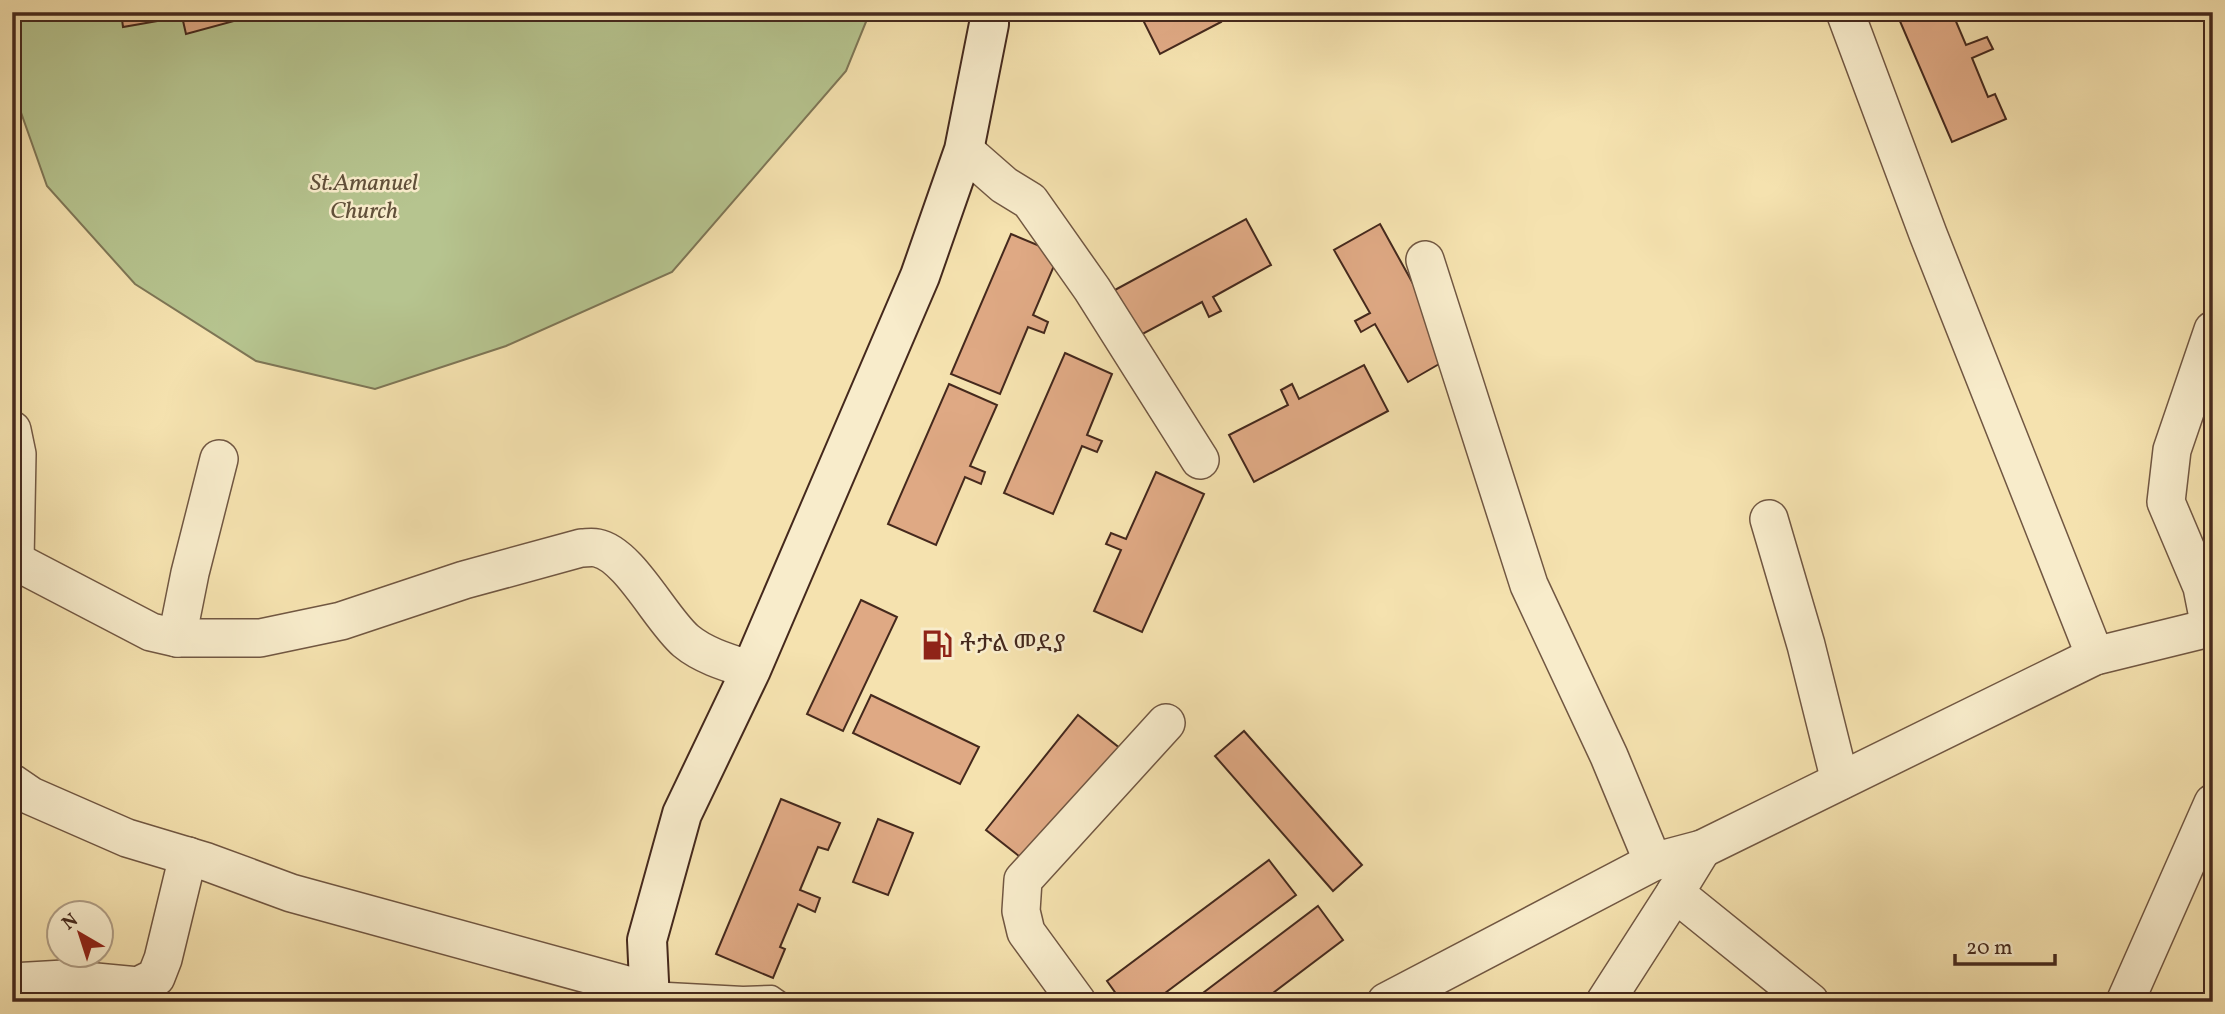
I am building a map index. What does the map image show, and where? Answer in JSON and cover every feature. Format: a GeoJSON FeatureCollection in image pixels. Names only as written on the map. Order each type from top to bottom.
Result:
{"type":"FeatureCollection","features":[{"type":"Feature","properties":{"kind":"main road"},"geometry":{"type":"LineString","coordinates":[[649,996],[648,940],[682,814],[751,670],[920,276],[964,150],[989,24],[989,12]]}},
{"type":"Feature","properties":{"kind":"street"},"geometry":{"type":"LineString","coordinates":[[1845,12],[1928,234],[2095,656]]}},
{"type":"Feature","properties":{"kind":"street"},"geometry":{"type":"LineString","coordinates":[[964,150],[1004,185],[1030,201],[1092,289],[1200,460]]}},
{"type":"Feature","properties":{"kind":"street"},"geometry":{"type":"LineString","coordinates":[[1425,260],[1529,585],[1608,756],[1653,862]]}},
{"type":"Feature","properties":{"kind":"street"},"geometry":{"type":"LineString","coordinates":[[1386,1002],[1653,862],[1702,849],[2095,656],[2211,627],[2202,587],[2166,502],[2172,450],[2213,330]]}},
{"type":"Feature","properties":{"kind":"street"},"geometry":{"type":"LineString","coordinates":[[12,430],[17,454],[14,564],[151,632],[177,638],[260,638],[341,621],[464,580],[581,548],[598,548],[615,556],[686,641],[716,659],[751,670]]}},
{"type":"Feature","properties":{"kind":"street"},"geometry":{"type":"LineString","coordinates":[[177,638],[190,573],[219,459]]}},
{"type":"Feature","properties":{"kind":"street"},"geometry":{"type":"LineString","coordinates":[[1769,519],[1806,645],[1840,781]]}},
{"type":"Feature","properties":{"kind":"street"},"geometry":{"type":"LineString","coordinates":[[1077,1002],[1026,932],[1020,911],[1023,880],[1166,723]]}},
{"type":"Feature","properties":{"kind":"street"},"geometry":{"type":"LineString","coordinates":[[12,783],[31,796],[128,838],[188,856],[291,893],[649,996]]}},
{"type":"Feature","properties":{"kind":"street"},"geometry":{"type":"LineString","coordinates":[[2124,1002],[2213,803]]}},
{"type":"Feature","properties":{"kind":"street"},"geometry":{"type":"LineString","coordinates":[[1605,1002],[1702,849]]}},
{"type":"Feature","properties":{"kind":"street"},"geometry":{"type":"LineString","coordinates":[[12,982],[64,979],[138,986],[156,977],[163,959],[188,856]]}},
{"type":"Feature","properties":{"kind":"street"},"geometry":{"type":"LineString","coordinates":[[1675,893],[1810,1002]]}},
{"type":"Feature","properties":{"kind":"lane"},"geometry":{"type":"LineString","coordinates":[[649,996],[772,995],[782,1002]]}},
{"type":"Feature","properties":{"kind":"green space","name":"St.Amanuel Church"},"geometry":{"type":"Polygon","coordinates":[[[12,12],[870,12],[846,71],[672,272],[506,346],[375,389],[256,361],[135,284],[47,186],[12,87],[12,12]]]}},
{"type":"Feature","properties":{"kind":"building"},"geometry":{"type":"Polygon","coordinates":[[[121,12],[174,12],[175,18],[123,27],[121,12]]]}},
{"type":"Feature","properties":{"kind":"building"},"geometry":{"type":"Polygon","coordinates":[[[181,12],[267,12],[186,34],[181,12]]]}},
{"type":"Feature","properties":{"kind":"building"},"geometry":{"type":"Polygon","coordinates":[[[1139,12],[1216,12],[1221,22],[1160,54],[1139,12]]]}},
{"type":"Feature","properties":{"kind":"building"},"geometry":{"type":"Polygon","coordinates":[[[1227,12],[1242,12],[1231,19],[1227,12]]]}},
{"type":"Feature","properties":{"kind":"building"},"geometry":{"type":"Polygon","coordinates":[[[1896,12],[1952,12],[1966,45],[1987,37],[1993,49],[1972,58],[1988,97],[1995,94],[2006,119],[1952,142],[1896,12]]]}},
{"type":"Feature","properties":{"kind":"building"},"geometry":{"type":"Polygon","coordinates":[[[1246,219],[1271,265],[1213,297],[1221,311],[1209,317],[1202,302],[1137,337],[1113,291],[1246,219]]]}},
{"type":"Feature","properties":{"kind":"building"},"geometry":{"type":"Polygon","coordinates":[[[1380,224],[1453,356],[1408,382],[1375,324],[1361,332],[1355,321],[1370,313],[1334,250],[1380,224]]]}},
{"type":"Feature","properties":{"kind":"building"},"geometry":{"type":"Polygon","coordinates":[[[1011,234],[1059,254],[1033,315],[1048,322],[1044,333],[1028,327],[1000,394],[951,374],[1011,234]]]}},
{"type":"Feature","properties":{"kind":"building"},"geometry":{"type":"Polygon","coordinates":[[[1065,353],[1112,374],[1087,435],[1102,441],[1097,452],[1082,446],[1053,514],[1004,493],[1065,353]]]}},
{"type":"Feature","properties":{"kind":"building"},"geometry":{"type":"Polygon","coordinates":[[[1364,365],[1388,411],[1254,482],[1229,435],[1288,405],[1281,390],[1292,384],[1299,399],[1364,365]]]}},
{"type":"Feature","properties":{"kind":"building"},"geometry":{"type":"Polygon","coordinates":[[[949,384],[997,405],[970,466],[985,472],[981,484],[965,477],[936,545],[888,524],[949,384]]]}},
{"type":"Feature","properties":{"kind":"building"},"geometry":{"type":"Polygon","coordinates":[[[1156,472],[1204,494],[1142,632],[1094,611],[1121,550],[1106,544],[1111,533],[1126,539],[1156,472]]]}},
{"type":"Feature","properties":{"kind":"building"},"geometry":{"type":"Polygon","coordinates":[[[861,600],[897,617],[843,731],[807,714],[861,600]]]}},
{"type":"Feature","properties":{"kind":"building"},"geometry":{"type":"Polygon","coordinates":[[[871,695],[979,747],[960,784],[853,733],[871,695]]]}},
{"type":"Feature","properties":{"kind":"building"},"geometry":{"type":"Polygon","coordinates":[[[1078,715],[1121,749],[1029,864],[986,830],[1078,715]]]}},
{"type":"Feature","properties":{"kind":"building"},"geometry":{"type":"Polygon","coordinates":[[[1244,731],[1362,865],[1333,891],[1215,756],[1244,731]]]}},
{"type":"Feature","properties":{"kind":"building"},"geometry":{"type":"Polygon","coordinates":[[[781,799],[840,823],[828,850],[818,847],[800,890],[820,898],[815,912],[798,904],[780,947],[785,949],[773,978],[716,954],[781,799]]]}},
{"type":"Feature","properties":{"kind":"building"},"geometry":{"type":"Polygon","coordinates":[[[878,819],[913,833],[888,895],[853,882],[878,819]]]}},
{"type":"Feature","properties":{"kind":"building"},"geometry":{"type":"Polygon","coordinates":[[[1269,860],[1296,895],[1153,1002],[1122,1002],[1107,981],[1269,860]]]}},
{"type":"Feature","properties":{"kind":"building"},"geometry":{"type":"Polygon","coordinates":[[[1318,906],[1343,940],[1261,1002],[1191,1002],[1318,906]]]}},
{"type":"Feature","properties":{"kind":"place","name":"ቶታል መደያ"},"geometry":{"type":"Point","coordinates":[937,645]}}]}
